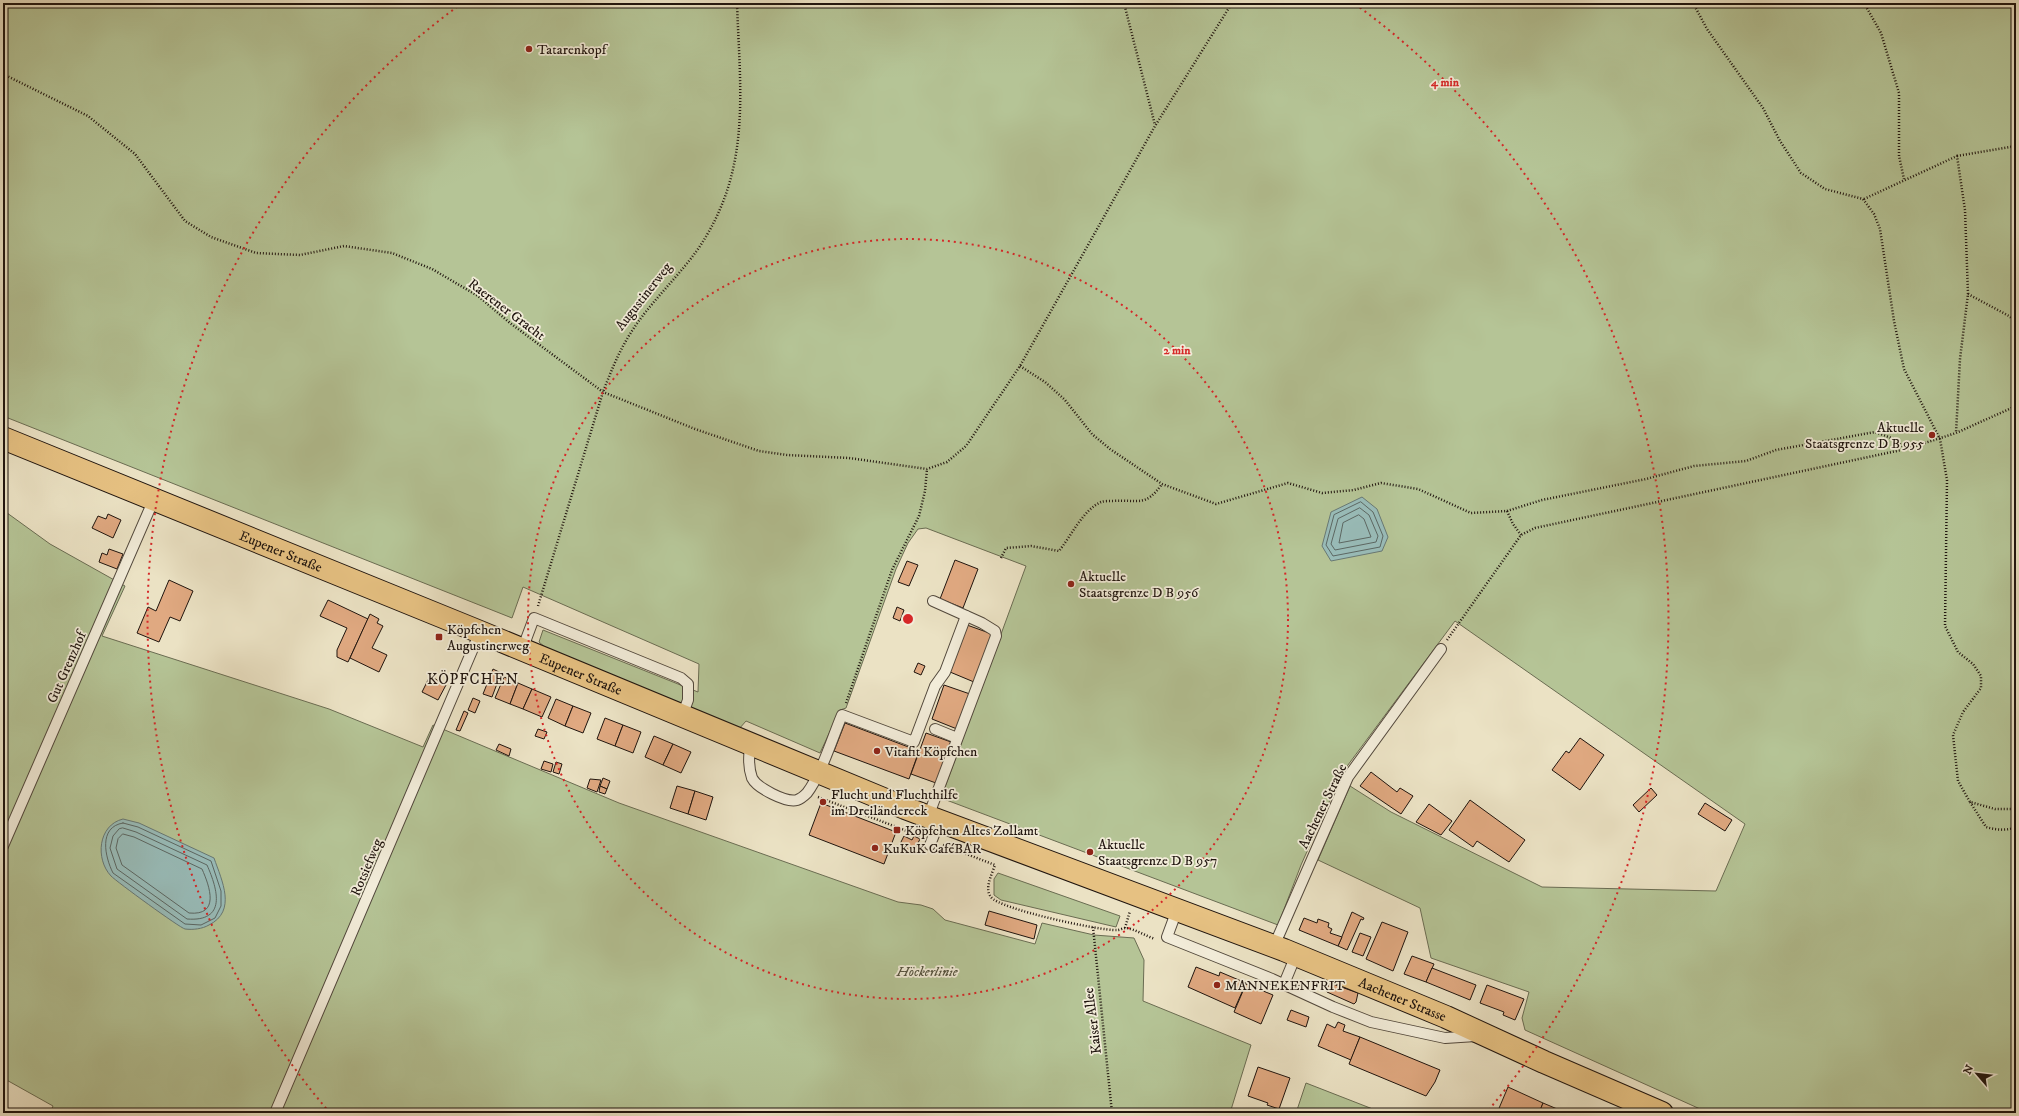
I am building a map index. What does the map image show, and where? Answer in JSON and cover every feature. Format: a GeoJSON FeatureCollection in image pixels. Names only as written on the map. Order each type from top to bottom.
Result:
{"type":"FeatureCollection","features":[{"type":"Feature","properties":{"kind":"main road","name":"Eupener Straße"},"geometry":{"type":"LineString","coordinates":[[3,438],[480,632],[817,773],[932,831],[1093,880]]}},
{"type":"Feature","properties":{"kind":"main road","name":"Aachener Strasse"},"geometry":{"type":"LineString","coordinates":[[1093,880],[1296,955],[1486,1035],[1578,1078],[1662,1113]]}},
{"type":"Feature","properties":{"kind":"lane","name":"Gut Grenzhof"},"geometry":{"type":"LineString","coordinates":[[3,846],[154,499]]}},
{"type":"Feature","properties":{"kind":"lane"},"geometry":{"type":"LineString","coordinates":[[932,831],[958,738],[996,636],[995,631],[966,616],[933,602]]}},
{"type":"Feature","properties":{"kind":"lane"},"geometry":{"type":"LineString","coordinates":[[750,745],[748,760],[752,778],[758,787],[788,799],[798,800],[807,793],[842,714],[914,742],[935,686],[945,672],[966,616]]}},
{"type":"Feature","properties":{"kind":"lane"},"geometry":{"type":"LineString","coordinates":[[522,650],[534,618],[681,678],[688,684],[688,700],[682,716]]}},
{"type":"Feature","properties":{"kind":"lane","name":"Rotsiefweg"},"geometry":{"type":"LineString","coordinates":[[276,1113],[480,632]]}},
{"type":"Feature","properties":{"kind":"lane","name":"Aachener Straße"},"geometry":{"type":"LineString","coordinates":[[1274,946],[1348,777],[1441,649]]}},
{"type":"Feature","properties":{"kind":"lane"},"geometry":{"type":"LineString","coordinates":[[935,729],[958,738]]}},
{"type":"Feature","properties":{"kind":"lane"},"geometry":{"type":"LineString","coordinates":[[1176,910],[1167,937],[1284,984],[1333,1007],[1371,1022],[1444,1038],[1486,1035]]}},
{"type":"Feature","properties":{"kind":"lane"},"geometry":{"type":"LineString","coordinates":[[1284,984],[1296,955]]}},
{"type":"Feature","properties":{"kind":"path","name":"Augustinerweg"},"geometry":{"type":"LineString","coordinates":[[534,618],[603,392],[627,339],[643,316],[697,250],[712,225],[727,190],[738,151],[740,123],[737,3]]}},
{"type":"Feature","properties":{"kind":"path"},"geometry":{"type":"LineString","coordinates":[[1124,3],[1155,126]]}},
{"type":"Feature","properties":{"kind":"path"},"geometry":{"type":"LineString","coordinates":[[842,714],[892,570],[919,516],[925,491],[927,469],[947,462],[966,446],[1020,366],[1155,126],[1232,3]]}},
{"type":"Feature","properties":{"kind":"path"},"geometry":{"type":"LineString","coordinates":[[1692,3],[1707,29],[1763,108],[1780,141],[1801,173],[1825,189],[1864,199],[1904,179],[1957,156],[2016,146]]}},
{"type":"Feature","properties":{"kind":"path"},"geometry":{"type":"LineString","coordinates":[[1864,3],[1881,33],[1899,93],[1899,156],[1904,179]]}},
{"type":"Feature","properties":{"kind":"path","name":"Raerener Gracht"},"geometry":{"type":"LineString","coordinates":[[3,74],[88,116],[135,154],[185,221],[211,237],[256,253],[300,255],[344,246],[392,253],[432,269],[478,296],[510,323],[603,392],[695,429],[759,451],[787,455],[849,458],[927,469]]}},
{"type":"Feature","properties":{"kind":"path"},"geometry":{"type":"LineString","coordinates":[[1956,433],[1960,359],[1968,294],[1965,210],[1957,156]]}},
{"type":"Feature","properties":{"kind":"path"},"geometry":{"type":"LineString","coordinates":[[1864,199],[1874,214],[1880,229],[1894,321],[1904,369],[1940,439],[1947,480],[1945,626],[1958,652],[1973,664],[1981,676],[1981,688],[1963,712],[1953,734],[1958,781],[1986,827],[1995,830],[2016,828]]}},
{"type":"Feature","properties":{"kind":"path"},"geometry":{"type":"LineString","coordinates":[[1968,294],[2016,322]]}},
{"type":"Feature","properties":{"kind":"path"},"geometry":{"type":"LineString","coordinates":[[1020,366],[1045,382],[1065,400],[1092,434],[1162,484],[1216,504],[1288,483],[1322,493],[1354,490],[1381,483],[1418,489],[1470,513],[1507,511],[1542,500],[1646,479],[1694,466],[1746,461],[1776,450],[1875,432],[1894,439],[1906,449]]}},
{"type":"Feature","properties":{"kind":"path"},"geometry":{"type":"LineString","coordinates":[[1441,649],[1520,535],[1535,528],[1906,449],[1956,433],[2016,406]]}},
{"type":"Feature","properties":{"kind":"path"},"geometry":{"type":"LineString","coordinates":[[1001,558],[1006,548],[1032,546],[1059,551],[1086,512],[1101,502],[1121,500],[1138,502],[1153,496],[1162,484]]}},
{"type":"Feature","properties":{"kind":"path"},"geometry":{"type":"LineString","coordinates":[[1507,511],[1520,535]]}},
{"type":"Feature","properties":{"kind":"path"},"geometry":{"type":"LineString","coordinates":[[807,793],[932,831],[995,865],[988,888],[990,896],[996,903],[1041,916],[1093,927],[1118,930],[1126,928],[1159,940],[1167,937]]}},
{"type":"Feature","properties":{"kind":"path"},"geometry":{"type":"LineString","coordinates":[[1970,802],[1995,809],[2016,809]]}},
{"type":"Feature","properties":{"kind":"path"},"geometry":{"type":"LineString","coordinates":[[1126,928],[1130,911]]}},
{"type":"Feature","properties":{"kind":"path","name":"Kaiser Allee"},"geometry":{"type":"LineString","coordinates":[[1093,927],[1112,1113]]}},
{"type":"Feature","properties":{"kind":"green space"},"geometry":{"type":"Polygon","coordinates":[[[3,3],[2016,3],[2016,1113],[1709,1113],[1525,1030],[1522,1018],[1529,992],[1431,958],[1420,908],[1318,860],[1350,786],[1391,812],[1542,887],[1716,891],[1745,824],[1455,621],[1342,773],[1301,865],[1278,925],[941,798],[1026,566],[926,528],[918,529],[908,543],[896,569],[846,708],[840,710],[820,753],[746,721],[739,729],[546,648],[539,642],[543,630],[698,692],[699,664],[523,587],[512,618],[3,416],[3,3]]]}},
{"type":"Feature","properties":{"kind":"green space","name":"Höckerlinie"},"geometry":{"type":"Polygon","coordinates":[[[3,510],[50,544],[125,586],[102,636],[329,709],[423,747],[433,725],[619,803],[898,902],[921,905],[933,909],[945,920],[1035,944],[1042,923],[1094,935],[1134,938],[1144,960],[1143,1001],[1251,1045],[1230,1113],[50,1113],[53,1106],[3,1078],[3,510]]]}},
{"type":"Feature","properties":{"kind":"green space"},"geometry":{"type":"Polygon","coordinates":[[[998,873],[1120,916],[1116,927],[1001,900],[994,895],[994,879],[998,873]]]}},
{"type":"Feature","properties":{"kind":"green space"},"geometry":{"type":"Polygon","coordinates":[[[1306,1083],[1383,1113],[1296,1113],[1306,1083]]]}},
{"type":"Feature","properties":{"kind":"water"},"geometry":{"type":"Polygon","coordinates":[[[1362,497],[1377,509],[1388,537],[1382,551],[1331,561],[1322,546],[1331,512],[1362,497]]]}},
{"type":"Feature","properties":{"kind":"water"},"geometry":{"type":"Polygon","coordinates":[[[123,819],[139,823],[214,858],[221,876],[225,895],[223,912],[218,919],[203,927],[185,929],[124,887],[111,876],[103,861],[101,852],[102,843],[108,828],[115,822],[123,819]]]}},
{"type":"Feature","properties":{"kind":"building"},"geometry":{"type":"Polygon","coordinates":[[[108,514],[121,520],[113,538],[92,528],[98,516],[106,519],[108,514]]]}},
{"type":"Feature","properties":{"kind":"building"},"geometry":{"type":"Polygon","coordinates":[[[109,549],[123,554],[117,569],[99,562],[102,553],[107,555],[109,549]]]}},
{"type":"Feature","properties":{"kind":"building"},"geometry":{"type":"Polygon","coordinates":[[[955,560],[978,569],[963,608],[940,599],[955,560]]]}},
{"type":"Feature","properties":{"kind":"building"},"geometry":{"type":"Polygon","coordinates":[[[907,561],[918,565],[909,586],[898,582],[907,561]]]}},
{"type":"Feature","properties":{"kind":"building"},"geometry":{"type":"Polygon","coordinates":[[[169,580],[193,591],[180,621],[170,617],[159,642],[137,633],[148,607],[156,611],[169,580]]]}},
{"type":"Feature","properties":{"kind":"building"},"geometry":{"type":"Polygon","coordinates":[[[328,600],[368,619],[348,662],[337,657],[337,650],[347,628],[320,616],[328,600]]]}},
{"type":"Feature","properties":{"kind":"building"},"geometry":{"type":"Polygon","coordinates":[[[897,607],[904,610],[900,621],[893,618],[897,607]]]}},
{"type":"Feature","properties":{"kind":"building"},"geometry":{"type":"Polygon","coordinates":[[[370,614],[379,619],[377,623],[383,626],[372,648],[387,655],[379,672],[350,658],[370,614]]]}},
{"type":"Feature","properties":{"kind":"building"},"geometry":{"type":"Polygon","coordinates":[[[967,625],[992,634],[974,682],[950,672],[967,625]]]}},
{"type":"Feature","properties":{"kind":"building"},"geometry":{"type":"Polygon","coordinates":[[[918,663],[925,666],[921,675],[914,672],[918,663]]]}},
{"type":"Feature","properties":{"kind":"building"},"geometry":{"type":"Polygon","coordinates":[[[493,669],[501,673],[492,697],[483,694],[493,669]]]}},
{"type":"Feature","properties":{"kind":"building"},"geometry":{"type":"Polygon","coordinates":[[[430,676],[446,685],[438,700],[422,692],[430,676]]]}},
{"type":"Feature","properties":{"kind":"building"},"geometry":{"type":"Polygon","coordinates":[[[504,677],[518,683],[510,704],[495,698],[504,677]]]}},
{"type":"Feature","properties":{"kind":"building"},"geometry":{"type":"Polygon","coordinates":[[[518,683],[532,689],[523,709],[510,704],[518,683]]]}},
{"type":"Feature","properties":{"kind":"building"},"geometry":{"type":"Polygon","coordinates":[[[944,685],[970,694],[957,729],[932,719],[944,685]]]}},
{"type":"Feature","properties":{"kind":"building"},"geometry":{"type":"Polygon","coordinates":[[[532,689],[551,697],[542,717],[523,709],[532,689]]]}},
{"type":"Feature","properties":{"kind":"building"},"geometry":{"type":"Polygon","coordinates":[[[473,698],[480,701],[475,713],[468,710],[473,698]]]}},
{"type":"Feature","properties":{"kind":"building"},"geometry":{"type":"Polygon","coordinates":[[[556,699],[573,706],[565,726],[548,718],[556,699]]]}},
{"type":"Feature","properties":{"kind":"building"},"geometry":{"type":"Polygon","coordinates":[[[573,706],[591,713],[583,733],[565,726],[573,706]]]}},
{"type":"Feature","properties":{"kind":"building"},"geometry":{"type":"Polygon","coordinates":[[[464,711],[468,713],[460,731],[456,730],[464,711]]]}},
{"type":"Feature","properties":{"kind":"building"},"geometry":{"type":"Polygon","coordinates":[[[605,718],[623,725],[615,746],[597,739],[605,718]]]}},
{"type":"Feature","properties":{"kind":"building","name":"Vitafit Köpfchen"},"geometry":{"type":"Polygon","coordinates":[[[845,723],[919,751],[909,779],[834,751],[845,723]]]}},
{"type":"Feature","properties":{"kind":"building"},"geometry":{"type":"Polygon","coordinates":[[[623,725],[641,732],[633,753],[615,746],[623,725]]]}},
{"type":"Feature","properties":{"kind":"building"},"geometry":{"type":"Polygon","coordinates":[[[538,729],[547,732],[544,739],[535,736],[538,729]]]}},
{"type":"Feature","properties":{"kind":"building"},"geometry":{"type":"Polygon","coordinates":[[[926,733],[951,742],[936,783],[911,774],[926,733]]]}},
{"type":"Feature","properties":{"kind":"building"},"geometry":{"type":"Polygon","coordinates":[[[654,736],[673,744],[663,765],[645,757],[654,736]]]}},
{"type":"Feature","properties":{"kind":"building"},"geometry":{"type":"Polygon","coordinates":[[[1580,738],[1604,755],[1580,790],[1552,770],[1566,751],[1569,753],[1580,738]]]}},
{"type":"Feature","properties":{"kind":"building"},"geometry":{"type":"Polygon","coordinates":[[[499,744],[511,749],[509,756],[496,750],[499,744]]]}},
{"type":"Feature","properties":{"kind":"building"},"geometry":{"type":"Polygon","coordinates":[[[673,744],[691,752],[681,773],[663,765],[673,744]]]}},
{"type":"Feature","properties":{"kind":"building"},"geometry":{"type":"Polygon","coordinates":[[[544,761],[553,764],[551,772],[541,769],[544,761]]]}},
{"type":"Feature","properties":{"kind":"building"},"geometry":{"type":"Polygon","coordinates":[[[556,762],[562,764],[559,774],[553,772],[556,762]]]}},
{"type":"Feature","properties":{"kind":"building"},"geometry":{"type":"Polygon","coordinates":[[[1371,772],[1397,792],[1400,788],[1413,796],[1401,814],[1360,786],[1371,772]]]}},
{"type":"Feature","properties":{"kind":"building"},"geometry":{"type":"Polygon","coordinates":[[[603,778],[610,781],[607,789],[600,786],[603,778]]]}},
{"type":"Feature","properties":{"kind":"building"},"geometry":{"type":"Polygon","coordinates":[[[590,779],[601,780],[597,792],[587,788],[590,779]]]}},
{"type":"Feature","properties":{"kind":"building"},"geometry":{"type":"Polygon","coordinates":[[[600,786],[607,789],[605,794],[599,792],[600,786]]]}},
{"type":"Feature","properties":{"kind":"building"},"geometry":{"type":"Polygon","coordinates":[[[677,786],[695,791],[688,814],[670,808],[677,786]]]}},
{"type":"Feature","properties":{"kind":"building"},"geometry":{"type":"Polygon","coordinates":[[[1651,788],[1657,795],[1639,812],[1633,805],[1651,788]]]}},
{"type":"Feature","properties":{"kind":"building"},"geometry":{"type":"Polygon","coordinates":[[[695,791],[713,797],[706,820],[688,814],[695,791]]]}},
{"type":"Feature","properties":{"kind":"building"},"geometry":{"type":"Polygon","coordinates":[[[1470,800],[1525,840],[1509,862],[1477,841],[1473,847],[1449,830],[1470,800]]]}},
{"type":"Feature","properties":{"kind":"building"},"geometry":{"type":"Polygon","coordinates":[[[821,803],[896,832],[884,864],[809,835],[821,803]]]}},
{"type":"Feature","properties":{"kind":"building"},"geometry":{"type":"Polygon","coordinates":[[[1705,803],[1732,820],[1725,831],[1698,814],[1705,803]]]}},
{"type":"Feature","properties":{"kind":"building"},"geometry":{"type":"Polygon","coordinates":[[[1429,804],[1452,821],[1441,835],[1416,822],[1429,804]]]}},
{"type":"Feature","properties":{"kind":"building"},"geometry":{"type":"Polygon","coordinates":[[[904,836],[912,840],[914,836],[920,839],[914,851],[911,850],[909,853],[906,851],[907,848],[900,844],[904,836]]]}},
{"type":"Feature","properties":{"kind":"building"},"geometry":{"type":"Polygon","coordinates":[[[989,911],[1037,925],[1034,939],[985,925],[989,911]]]}},
{"type":"Feature","properties":{"kind":"building"},"geometry":{"type":"Polygon","coordinates":[[[1352,912],[1364,918],[1363,920],[1361,919],[1347,950],[1338,946],[1352,912]]]}},
{"type":"Feature","properties":{"kind":"building"},"geometry":{"type":"Polygon","coordinates":[[[1304,918],[1317,923],[1318,919],[1329,923],[1328,927],[1332,929],[1330,933],[1342,937],[1338,946],[1299,930],[1304,918]]]}},
{"type":"Feature","properties":{"kind":"building"},"geometry":{"type":"Polygon","coordinates":[[[1382,922],[1408,932],[1393,971],[1366,959],[1382,922]]]}},
{"type":"Feature","properties":{"kind":"building"},"geometry":{"type":"Polygon","coordinates":[[[1360,933],[1371,937],[1363,956],[1352,952],[1360,933]]]}},
{"type":"Feature","properties":{"kind":"building"},"geometry":{"type":"Polygon","coordinates":[[[1412,956],[1434,964],[1426,982],[1404,974],[1412,956]]]}},
{"type":"Feature","properties":{"kind":"building","name":"MANNEKENFRIT"},"geometry":{"type":"Polygon","coordinates":[[[1196,967],[1219,976],[1220,972],[1246,983],[1235,1008],[1188,987],[1196,967]]]}},
{"type":"Feature","properties":{"kind":"building"},"geometry":{"type":"Polygon","coordinates":[[[1432,968],[1476,985],[1470,1000],[1426,982],[1432,968]]]}},
{"type":"Feature","properties":{"kind":"building"},"geometry":{"type":"Polygon","coordinates":[[[1330,983],[1358,993],[1356,1002],[1354,1004],[1327,992],[1326,990],[1330,983]]]}},
{"type":"Feature","properties":{"kind":"building"},"geometry":{"type":"Polygon","coordinates":[[[1246,984],[1273,995],[1261,1024],[1234,1012],[1246,984]]]}},
{"type":"Feature","properties":{"kind":"building"},"geometry":{"type":"Polygon","coordinates":[[[1487,985],[1524,999],[1515,1020],[1503,1015],[1504,1012],[1480,1003],[1487,985]]]}},
{"type":"Feature","properties":{"kind":"building"},"geometry":{"type":"Polygon","coordinates":[[[1291,1010],[1309,1017],[1306,1027],[1287,1020],[1291,1010]]]}},
{"type":"Feature","properties":{"kind":"building"},"geometry":{"type":"Polygon","coordinates":[[[1338,1022],[1345,1025],[1343,1031],[1360,1037],[1351,1060],[1318,1046],[1327,1024],[1335,1028],[1338,1022]]]}},
{"type":"Feature","properties":{"kind":"building"},"geometry":{"type":"Polygon","coordinates":[[[1360,1037],[1440,1070],[1435,1082],[1426,1096],[1349,1064],[1360,1037]]]}},
{"type":"Feature","properties":{"kind":"building"},"geometry":{"type":"Polygon","coordinates":[[[1258,1067],[1290,1078],[1279,1109],[1267,1105],[1268,1103],[1248,1096],[1258,1067]]]}},
{"type":"Feature","properties":{"kind":"building"},"geometry":{"type":"Polygon","coordinates":[[[1508,1087],[1543,1103],[1539,1113],[1497,1113],[1508,1087]]]}},
{"type":"Feature","properties":{"kind":"building"},"geometry":{"type":"Polygon","coordinates":[[[1543,1103],[1562,1111],[1562,1113],[1539,1113],[1543,1103]]]}},
{"type":"Feature","properties":{"kind":"place","name":"Tatarenkopf"},"geometry":{"type":"Point","coordinates":[529,49]}},
{"type":"Feature","properties":{"kind":"place","name":"Aktuelle Staatsgrenze D B 955"},"geometry":{"type":"Point","coordinates":[1932,435]}},
{"type":"Feature","properties":{"kind":"place","name":"Aktuelle Staatsgrenze D B 956"},"geometry":{"type":"Point","coordinates":[1071,584]}},
{"type":"Feature","properties":{"kind":"place","name":"Köpfchen Augustinerweg"},"geometry":{"type":"Point","coordinates":[439,637]}},
{"type":"Feature","properties":{"kind":"place","name":"Vitafit Köpfchen"},"geometry":{"type":"Point","coordinates":[877,751]}},
{"type":"Feature","properties":{"kind":"place","name":"Flucht und Fluchthilfe im Dreiländereck"},"geometry":{"type":"Point","coordinates":[823,802]}},
{"type":"Feature","properties":{"kind":"place","name":"Köpfchen Altes Zollamt"},"geometry":{"type":"Point","coordinates":[897,830]}},
{"type":"Feature","properties":{"kind":"place","name":"KuKuK CaféBAR"},"geometry":{"type":"Point","coordinates":[875,848]}},
{"type":"Feature","properties":{"kind":"place","name":"Aktuelle Staatsgrenze D B 957"},"geometry":{"type":"Point","coordinates":[1090,852]}},
{"type":"Feature","properties":{"kind":"place","name":"MANNEKENFRIT"},"geometry":{"type":"Point","coordinates":[1217,985]}},
{"type":"Feature","properties":{"kind":"district","name":"KÖPFCHEN"},"geometry":{"type":"Point","coordinates":[473,679]}}]}
